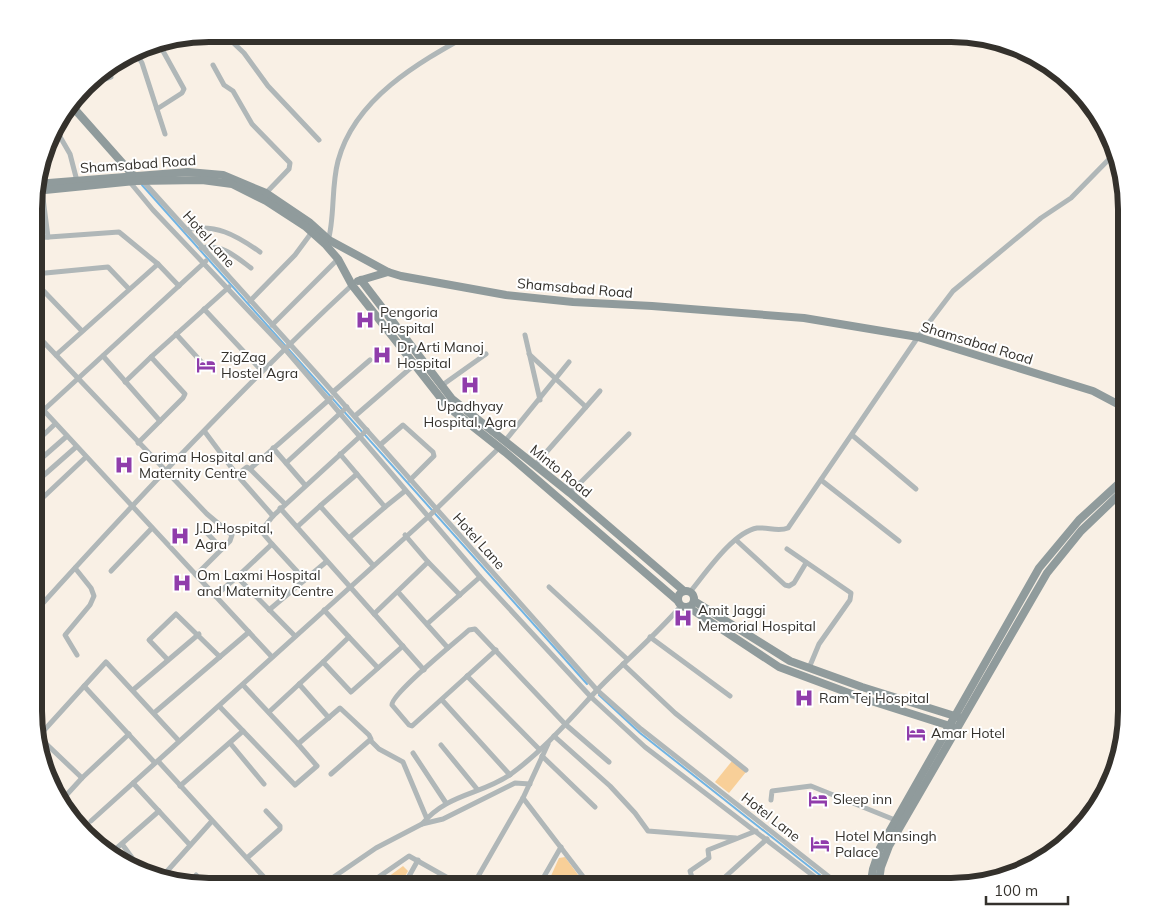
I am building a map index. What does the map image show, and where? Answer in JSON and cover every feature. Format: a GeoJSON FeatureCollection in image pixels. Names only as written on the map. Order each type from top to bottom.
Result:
{"type":"FeatureCollection","features":[{"type":"Feature","properties":{"kind":"main road"},"geometry":{"type":"LineString","coordinates":[[76,109],[130,177]]}},
{"type":"Feature","properties":{"kind":"main road","name":"Shamsabad Road"},"geometry":{"type":"LineString","coordinates":[[44,187],[77,181],[188,172],[216,174],[238,179],[297,214],[327,242]]}},
{"type":"Feature","properties":{"kind":"main road","name":"Shamsabad Road"},"geometry":{"type":"LineString","coordinates":[[44,187],[130,177],[142,181],[216,181],[264,195],[327,242],[388,272],[506,295],[573,302],[804,318],[918,337],[1093,392],[1118,404]]}},
{"type":"Feature","properties":{"kind":"main road","name":"Minto Road"},"geometry":{"type":"LineString","coordinates":[[327,242],[352,284],[447,406],[535,465],[687,592]]}},
{"type":"Feature","properties":{"kind":"main road"},"geometry":{"type":"LineString","coordinates":[[352,284],[388,272]]}},
{"type":"Feature","properties":{"kind":"main road","name":"Minto Road"},"geometry":{"type":"LineString","coordinates":[[361,280],[440,386],[464,410],[682,605],[779,667],[860,698],[957,728]]}},
{"type":"Feature","properties":{"kind":"main road"},"geometry":{"type":"LineString","coordinates":[[871,878],[872,869],[880,848],[895,820],[953,716],[1040,568],[1079,520],[1118,484]]}},
{"type":"Feature","properties":{"kind":"main road"},"geometry":{"type":"LineString","coordinates":[[879,878],[881,867],[889,846],[1047,573],[1081,531],[1118,496]]}},
{"type":"Feature","properties":{"kind":"main road"},"geometry":{"type":"LineString","coordinates":[[694,601],[682,605],[679,596],[687,592],[694,601],[771,651],[809,668],[864,688],[962,718]]}},
{"type":"Feature","properties":{"kind":"main road"},"geometry":{"type":"LineString","coordinates":[[860,698],[864,688]]}},
{"type":"Feature","properties":{"kind":"street"},"geometry":{"type":"LineString","coordinates":[[233,43],[244,53],[268,86],[319,140]]}},
{"type":"Feature","properties":{"kind":"street"},"geometry":{"type":"LineString","coordinates":[[327,242],[332,189],[339,159],[348,136],[364,112],[386,88],[417,63],[454,43]]}},
{"type":"Feature","properties":{"kind":"street"},"geometry":{"type":"LineString","coordinates":[[157,109],[182,93],[184,89],[162,49]]}},
{"type":"Feature","properties":{"kind":"street"},"geometry":{"type":"LineString","coordinates":[[139,58],[165,134]]}},
{"type":"Feature","properties":{"kind":"street"},"geometry":{"type":"LineString","coordinates":[[213,65],[224,85],[233,91],[252,124],[290,163],[289,169],[264,195]]}},
{"type":"Feature","properties":{"kind":"street"},"geometry":{"type":"LineString","coordinates":[[105,79],[111,77]]}},
{"type":"Feature","properties":{"kind":"street"},"geometry":{"type":"LineString","coordinates":[[60,136],[70,154],[77,181]]}},
{"type":"Feature","properties":{"kind":"street"},"geometry":{"type":"LineString","coordinates":[[687,592],[743,533],[757,528],[782,530],[788,528],[918,337],[953,291],[1041,218],[1072,198],[1110,158]]}},
{"type":"Feature","properties":{"kind":"street"},"geometry":{"type":"LineString","coordinates":[[130,177],[286,346]]}},
{"type":"Feature","properties":{"kind":"street","name":"Hotel Lane"},"geometry":{"type":"LineString","coordinates":[[142,181],[201,248],[207,260]]}},
{"type":"Feature","properties":{"kind":"street"},"geometry":{"type":"LineString","coordinates":[[42,208],[48,237]]}},
{"type":"Feature","properties":{"kind":"street"},"geometry":{"type":"LineString","coordinates":[[186,230],[210,227],[224,231],[260,252]]}},
{"type":"Feature","properties":{"kind":"street"},"geometry":{"type":"LineString","coordinates":[[42,237],[119,232],[158,264],[179,286]]}},
{"type":"Feature","properties":{"kind":"street"},"geometry":{"type":"LineString","coordinates":[[250,301],[295,255],[312,232]]}},
{"type":"Feature","properties":{"kind":"street"},"geometry":{"type":"LineString","coordinates":[[201,248],[210,245],[222,248],[251,268]]}},
{"type":"Feature","properties":{"kind":"street"},"geometry":{"type":"LineString","coordinates":[[272,325],[338,259]]}},
{"type":"Feature","properties":{"kind":"street"},"geometry":{"type":"LineString","coordinates":[[207,260],[43,410],[272,657]]}},
{"type":"Feature","properties":{"kind":"street"},"geometry":{"type":"LineString","coordinates":[[56,355],[158,264]]}},
{"type":"Feature","properties":{"kind":"street"},"geometry":{"type":"LineString","coordinates":[[42,273],[108,267],[129,290]]}},
{"type":"Feature","properties":{"kind":"street"},"geometry":{"type":"LineString","coordinates":[[43,603],[286,346],[352,284]]}},
{"type":"Feature","properties":{"kind":"street"},"geometry":{"type":"LineString","coordinates":[[126,382],[230,286]]}},
{"type":"Feature","properties":{"kind":"street","name":"Hotel Lane"},"geometry":{"type":"LineString","coordinates":[[230,286],[250,301],[272,325],[286,346],[405,491],[480,577],[591,697],[645,746],[817,878]]}},
{"type":"Feature","properties":{"kind":"street"},"geometry":{"type":"LineString","coordinates":[[42,289],[82,331]]}},
{"type":"Feature","properties":{"kind":"street"},"geometry":{"type":"LineString","coordinates":[[204,309],[262,371]]}},
{"type":"Feature","properties":{"kind":"street"},"geometry":{"type":"LineString","coordinates":[[176,334],[205,366]]}},
{"type":"Feature","properties":{"kind":"street"},"geometry":{"type":"LineString","coordinates":[[525,335],[540,400]]}},
{"type":"Feature","properties":{"kind":"street"},"geometry":{"type":"LineString","coordinates":[[42,341],[207,514],[232,535],[233,538],[196,575]]}},
{"type":"Feature","properties":{"kind":"street","name":"Hotel Lane"},"geometry":{"type":"LineString","coordinates":[[286,346],[347,407],[597,690],[641,729],[831,878]]}},
{"type":"Feature","properties":{"kind":"street"},"geometry":{"type":"LineString","coordinates":[[440,386],[486,354]]}},
{"type":"Feature","properties":{"kind":"street"},"geometry":{"type":"LineString","coordinates":[[529,354],[586,407]]}},
{"type":"Feature","properties":{"kind":"street"},"geometry":{"type":"LineString","coordinates":[[103,356],[160,422]]}},
{"type":"Feature","properties":{"kind":"street"},"geometry":{"type":"LineString","coordinates":[[138,443],[184,398],[185,394],[152,357]]}},
{"type":"Feature","properties":{"kind":"street"},"geometry":{"type":"LineString","coordinates":[[237,475],[247,467],[250,468],[329,399],[370,360]]}},
{"type":"Feature","properties":{"kind":"street"},"geometry":{"type":"LineString","coordinates":[[91,822],[179,741],[220,707],[405,535],[428,517],[502,444],[540,400],[569,362]]}},
{"type":"Feature","properties":{"kind":"street"},"geometry":{"type":"LineString","coordinates":[[355,416],[414,364]]}},
{"type":"Feature","properties":{"kind":"street"},"geometry":{"type":"LineString","coordinates":[[535,465],[600,391]]}},
{"type":"Feature","properties":{"kind":"street"},"geometry":{"type":"LineString","coordinates":[[286,463],[347,407]]}},
{"type":"Feature","properties":{"kind":"street"},"geometry":{"type":"LineString","coordinates":[[42,436],[56,424]]}},
{"type":"Feature","properties":{"kind":"street"},"geometry":{"type":"LineString","coordinates":[[380,445],[403,424],[433,452],[434,458],[410,480]]}},
{"type":"Feature","properties":{"kind":"street"},"geometry":{"type":"LineString","coordinates":[[305,580],[261,531],[284,503],[367,430]]}},
{"type":"Feature","properties":{"kind":"street"},"geometry":{"type":"LineString","coordinates":[[205,432],[237,475],[273,516]]}},
{"type":"Feature","properties":{"kind":"street"},"geometry":{"type":"LineString","coordinates":[[570,493],[630,434]]}},
{"type":"Feature","properties":{"kind":"street"},"geometry":{"type":"LineString","coordinates":[[852,435],[916,489]]}},
{"type":"Feature","properties":{"kind":"street"},"geometry":{"type":"LineString","coordinates":[[42,457],[67,436]]}},
{"type":"Feature","properties":{"kind":"street"},"geometry":{"type":"LineString","coordinates":[[43,476],[76,446]]}},
{"type":"Feature","properties":{"kind":"street"},"geometry":{"type":"LineString","coordinates":[[273,448],[305,485]]}},
{"type":"Feature","properties":{"kind":"street"},"geometry":{"type":"LineString","coordinates":[[340,454],[386,507]]}},
{"type":"Feature","properties":{"kind":"street"},"geometry":{"type":"LineString","coordinates":[[43,498],[86,458]]}},
{"type":"Feature","properties":{"kind":"street"},"geometry":{"type":"LineString","coordinates":[[250,468],[284,503]]}},
{"type":"Feature","properties":{"kind":"street"},"geometry":{"type":"LineString","coordinates":[[297,528],[357,474]]}},
{"type":"Feature","properties":{"kind":"street"},"geometry":{"type":"LineString","coordinates":[[821,480],[899,541]]}},
{"type":"Feature","properties":{"kind":"street"},"geometry":{"type":"LineString","coordinates":[[349,538],[405,491]]}},
{"type":"Feature","properties":{"kind":"street"},"geometry":{"type":"LineString","coordinates":[[320,506],[373,565]]}},
{"type":"Feature","properties":{"kind":"street"},"geometry":{"type":"LineString","coordinates":[[280,508],[424,670]]}},
{"type":"Feature","properties":{"kind":"street"},"geometry":{"type":"LineString","coordinates":[[111,571],[152,528]]}},
{"type":"Feature","properties":{"kind":"street"},"geometry":{"type":"LineString","coordinates":[[207,533],[222,549]]}},
{"type":"Feature","properties":{"kind":"street"},"geometry":{"type":"LineString","coordinates":[[405,535],[460,595]]}},
{"type":"Feature","properties":{"kind":"street"},"geometry":{"type":"LineString","coordinates":[[736,540],[785,585],[789,586],[794,583],[806,563]]}},
{"type":"Feature","properties":{"kind":"street"},"geometry":{"type":"LineString","coordinates":[[215,596],[272,544]]}},
{"type":"Feature","properties":{"kind":"street"},"geometry":{"type":"LineString","coordinates":[[787,549],[846,588],[851,597],[820,644],[809,668]]}},
{"type":"Feature","properties":{"kind":"street"},"geometry":{"type":"LineString","coordinates":[[269,610],[326,562]]}},
{"type":"Feature","properties":{"kind":"street"},"geometry":{"type":"LineString","coordinates":[[374,614],[428,562]]}},
{"type":"Feature","properties":{"kind":"street"},"geometry":{"type":"LineString","coordinates":[[75,568],[91,588],[94,596],[90,605],[65,635],[77,655]]}},
{"type":"Feature","properties":{"kind":"street"},"geometry":{"type":"LineString","coordinates":[[237,577],[295,636]]}},
{"type":"Feature","properties":{"kind":"street"},"geometry":{"type":"LineString","coordinates":[[427,624],[480,577]]}},
{"type":"Feature","properties":{"kind":"street"},"geometry":{"type":"LineString","coordinates":[[549,586],[675,713],[746,770]]}},
{"type":"Feature","properties":{"kind":"street"},"geometry":{"type":"LineString","coordinates":[[398,592],[448,648]]}},
{"type":"Feature","properties":{"kind":"street"},"geometry":{"type":"LineString","coordinates":[[477,878],[523,798],[549,742],[597,690],[682,605]]}},
{"type":"Feature","properties":{"kind":"street"},"geometry":{"type":"LineString","coordinates":[[324,610],[378,668]]}},
{"type":"Feature","properties":{"kind":"street"},"geometry":{"type":"LineString","coordinates":[[168,660],[149,640],[174,614],[180,615],[220,657]]}},
{"type":"Feature","properties":{"kind":"street"},"geometry":{"type":"LineString","coordinates":[[496,650],[412,726],[392,705],[394,698],[472,628],[477,630],[496,650],[565,724],[609,762]]}},
{"type":"Feature","properties":{"kind":"street"},"geometry":{"type":"LineString","coordinates":[[154,713],[249,632]]}},
{"type":"Feature","properties":{"kind":"street"},"geometry":{"type":"LineString","coordinates":[[133,690],[198,634]]}},
{"type":"Feature","properties":{"kind":"street"},"geometry":{"type":"LineString","coordinates":[[269,712],[349,636]]}},
{"type":"Feature","properties":{"kind":"street"},"geometry":{"type":"LineString","coordinates":[[650,637],[730,696]]}},
{"type":"Feature","properties":{"kind":"street"},"geometry":{"type":"LineString","coordinates":[[323,662],[351,692],[403,646]]}},
{"type":"Feature","properties":{"kind":"street"},"geometry":{"type":"LineString","coordinates":[[44,730],[106,662],[179,741]]}},
{"type":"Feature","properties":{"kind":"street"},"geometry":{"type":"LineString","coordinates":[[468,676],[539,749]]}},
{"type":"Feature","properties":{"kind":"street"},"geometry":{"type":"LineString","coordinates":[[298,684],[328,718]]}},
{"type":"Feature","properties":{"kind":"street"},"geometry":{"type":"LineString","coordinates":[[220,707],[295,785],[317,766],[243,685]]}},
{"type":"Feature","properties":{"kind":"street"},"geometry":{"type":"LineString","coordinates":[[84,686],[265,878]]}},
{"type":"Feature","properties":{"kind":"street"},"geometry":{"type":"LineString","coordinates":[[442,700],[510,775]]}},
{"type":"Feature","properties":{"kind":"street"},"geometry":{"type":"LineString","coordinates":[[298,744],[328,718],[342,709],[370,735],[370,740],[379,749],[403,762],[427,819]]}},
{"type":"Feature","properties":{"kind":"street"},"geometry":{"type":"LineString","coordinates":[[180,786],[243,731]]}},
{"type":"Feature","properties":{"kind":"street"},"geometry":{"type":"LineString","coordinates":[[66,795],[82,778],[130,734]]}},
{"type":"Feature","properties":{"kind":"street"},"geometry":{"type":"LineString","coordinates":[[554,736],[610,786],[635,813],[648,831],[736,838]]}},
{"type":"Feature","properties":{"kind":"street"},"geometry":{"type":"LineString","coordinates":[[331,774],[370,740]]}},
{"type":"Feature","properties":{"kind":"street"},"geometry":{"type":"LineString","coordinates":[[422,824],[446,803],[510,775],[549,742]]}},
{"type":"Feature","properties":{"kind":"street"},"geometry":{"type":"LineString","coordinates":[[230,743],[264,784]]}},
{"type":"Feature","properties":{"kind":"street"},"geometry":{"type":"LineString","coordinates":[[46,745],[82,778]]}},
{"type":"Feature","properties":{"kind":"street"},"geometry":{"type":"LineString","coordinates":[[441,745],[478,789]]}},
{"type":"Feature","properties":{"kind":"street"},"geometry":{"type":"LineString","coordinates":[[413,753],[446,803]]}},
{"type":"Feature","properties":{"kind":"street"},"geometry":{"type":"LineString","coordinates":[[542,756],[595,807]]}},
{"type":"Feature","properties":{"kind":"street"},"geometry":{"type":"LineString","coordinates":[[134,783],[190,844]]}},
{"type":"Feature","properties":{"kind":"street"},"geometry":{"type":"LineString","coordinates":[[332,878],[376,848],[422,824],[443,819],[515,784],[530,784]]}},
{"type":"Feature","properties":{"kind":"street"},"geometry":{"type":"LineString","coordinates":[[706,794],[712,785]]}},
{"type":"Feature","properties":{"kind":"street"},"geometry":{"type":"LineString","coordinates":[[771,800],[772,791],[811,786],[895,820]]}},
{"type":"Feature","properties":{"kind":"street"},"geometry":{"type":"LineString","coordinates":[[523,798],[584,878]]}},
{"type":"Feature","properties":{"kind":"street"},"geometry":{"type":"LineString","coordinates":[[247,858],[280,829],[280,826],[266,810]]}},
{"type":"Feature","properties":{"kind":"street"},"geometry":{"type":"LineString","coordinates":[[116,849],[159,811]]}},
{"type":"Feature","properties":{"kind":"street"},"geometry":{"type":"LineString","coordinates":[[166,872],[212,821]]}},
{"type":"Feature","properties":{"kind":"street"},"geometry":{"type":"LineString","coordinates":[[692,878],[690,871],[710,858],[708,850],[756,831]]}},
{"type":"Feature","properties":{"kind":"street"},"geometry":{"type":"LineString","coordinates":[[724,878],[767,839]]}},
{"type":"Feature","properties":{"kind":"street"},"geometry":{"type":"LineString","coordinates":[[781,850],[786,843]]}},
{"type":"Feature","properties":{"kind":"street"},"geometry":{"type":"LineString","coordinates":[[122,844],[133,859]]}},
{"type":"Feature","properties":{"kind":"street"},"geometry":{"type":"LineString","coordinates":[[543,878],[561,847]]}},
{"type":"Feature","properties":{"kind":"street"},"geometry":{"type":"LineString","coordinates":[[377,878],[408,857],[418,860],[449,878]]}},
{"type":"Feature","properties":{"kind":"street"},"geometry":{"type":"LineString","coordinates":[[408,878],[418,860]]}},
{"type":"Feature","properties":{"kind":"shaded area"},"geometry":{"type":"Polygon","coordinates":[[[732,761],[746,772],[729,793],[715,782],[732,761]]]}},
{"type":"Feature","properties":{"kind":"shaded area"},"geometry":{"type":"Polygon","coordinates":[[[565,857],[580,878],[550,878],[559,858],[565,857]]]}},
{"type":"Feature","properties":{"kind":"shaded area"},"geometry":{"type":"Polygon","coordinates":[[[403,866],[408,871],[404,878],[387,878],[403,866]]]}},
{"type":"Feature","properties":{"kind":"waterway"},"geometry":{"type":"LineString","coordinates":[[142,185],[587,684]]}},
{"type":"Feature","properties":{"kind":"waterway"},"geometry":{"type":"LineString","coordinates":[[599,695],[640,733],[824,878]]}},
{"type":"Feature","properties":{"kind":"place","name":"Pengoria Hospital"},"geometry":{"type":"Point","coordinates":[365,320]}},
{"type":"Feature","properties":{"kind":"place","name":"Dr Arti Manoj Hospital"},"geometry":{"type":"Point","coordinates":[382,355]}},
{"type":"Feature","properties":{"kind":"place","name":"ZigZag Hostel Agra"},"geometry":{"type":"Point","coordinates":[206,365]}},
{"type":"Feature","properties":{"kind":"place","name":"Upadhyay Hospital, Agra"},"geometry":{"type":"Point","coordinates":[470,385]}},
{"type":"Feature","properties":{"kind":"place","name":"Garima Hospital and Maternity Centre"},"geometry":{"type":"Point","coordinates":[124,465]}},
{"type":"Feature","properties":{"kind":"place","name":"J.D.Hospital, Agra"},"geometry":{"type":"Point","coordinates":[180,536]}},
{"type":"Feature","properties":{"kind":"place","name":"Om Laxmi Hospital and Maternity Centre"},"geometry":{"type":"Point","coordinates":[182,583]}},
{"type":"Feature","properties":{"kind":"place","name":"Amit Jaggi Memorial Hospital"},"geometry":{"type":"Point","coordinates":[683,618]}},
{"type":"Feature","properties":{"kind":"place","name":"Ram Tej Hospital"},"geometry":{"type":"Point","coordinates":[804,698]}},
{"type":"Feature","properties":{"kind":"place","name":"Amar Hotel"},"geometry":{"type":"Point","coordinates":[916,733]}},
{"type":"Feature","properties":{"kind":"place","name":"Sleep inn"},"geometry":{"type":"Point","coordinates":[818,799]}},
{"type":"Feature","properties":{"kind":"place","name":"Hotel Mansingh Palace"},"geometry":{"type":"Point","coordinates":[820,844]}}]}
